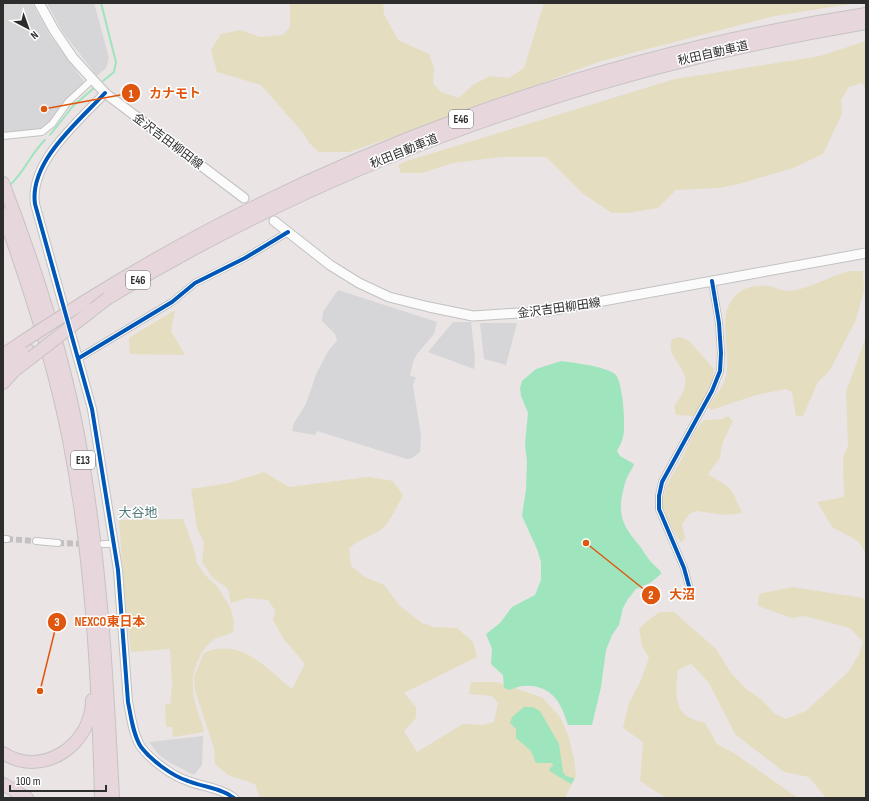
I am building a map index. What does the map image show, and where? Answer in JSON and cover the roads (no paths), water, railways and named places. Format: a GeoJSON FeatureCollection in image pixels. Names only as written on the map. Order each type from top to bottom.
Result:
{"type":"FeatureCollection","features":[{"type":"Feature","properties":{"kind":"highway","name":"秋田自動車道"},"geometry":{"type":"LineString","coordinates":[[27,350],[84,302],[162,256],[267,202],[374,153],[437,128],[551,88],[670,54],[816,22],[866,14]]}},
{"type":"Feature","properties":{"kind":"highway","name":"秋田自動車道"},"geometry":{"type":"LineString","coordinates":[[3,367],[108,298],[169,263],[285,203],[378,161],[553,97],[679,61],[763,42],[866,23]]}},
{"type":"Feature","properties":{"kind":"highway","name":"E13"},"geometry":{"type":"LineString","coordinates":[[3,183],[42,295],[56,342],[79,439],[94,533],[105,647],[106,783],[101,798]]}},
{"type":"Feature","properties":{"kind":"highway","name":"E13"},"geometry":{"type":"LineString","coordinates":[[3,214],[25,277],[48,352],[69,440],[83,534],[96,657],[106,783],[113,798]]}},
{"type":"Feature","properties":{"kind":"highway"},"geometry":{"type":"LineString","coordinates":[[3,354],[27,350]]}},
{"type":"Feature","properties":{"kind":"highway"},"geometry":{"type":"LineString","coordinates":[[3,384],[14,372],[27,350]]}},
{"type":"Feature","properties":{"kind":"highway"},"geometry":{"type":"LineString","coordinates":[[3,753],[15,759],[36,762],[60,756],[78,741],[89,719],[92,705],[92,666],[83,534]]}},
{"type":"Feature","properties":{"kind":"highway"},"geometry":{"type":"LineString","coordinates":[[3,784],[27,798]]}},
{"type":"Feature","properties":{"kind":"highway"},"geometry":{"type":"LineString","coordinates":[[3,794],[8,798]]}},
{"type":"Feature","properties":{"kind":"main road","name":"金沢吉田柳田線"},"geometry":{"type":"LineString","coordinates":[[39,3],[54,30],[73,58],[105,93],[244,198]]}},
{"type":"Feature","properties":{"kind":"main road","name":"金沢吉田柳田線"},"geometry":{"type":"LineString","coordinates":[[274,221],[330,265],[359,282],[389,296],[429,307],[473,316],[548,311],[866,253]]}},
{"type":"Feature","properties":{"kind":"street"},"geometry":{"type":"LineString","coordinates":[[3,136],[42,132],[52,124],[65,105],[93,79]]}},
{"type":"Feature","properties":{"kind":"street"},"geometry":{"type":"LineString","coordinates":[[105,93],[62,140],[40,170],[34,188],[35,204],[92,409],[118,570],[128,702],[132,722],[141,746],[166,770],[187,781],[227,792],[234,798]]}},
{"type":"Feature","properties":{"kind":"street"},"geometry":{"type":"LineString","coordinates":[[78,358],[172,302],[195,283],[245,258],[288,232]]}},
{"type":"Feature","properties":{"kind":"street"},"geometry":{"type":"LineString","coordinates":[[690,590],[684,568],[659,509],[659,496],[662,482],[712,391],[720,371],[720,338],[712,281]]}},
{"type":"Feature","properties":{"kind":"street"},"geometry":{"type":"LineString","coordinates":[[36,541],[58,543]]}},
{"type":"Feature","properties":{"kind":"street"},"geometry":{"type":"LineString","coordinates":[[103,544],[114,544]]}},
{"type":"Feature","properties":{"kind":"waterway"},"geometry":{"type":"LineString","coordinates":[[101,3],[116,62],[114,72],[103,81]]}},
{"type":"Feature","properties":{"kind":"waterway"},"geometry":{"type":"LineString","coordinates":[[50,135],[73,106],[94,88]]}},
{"type":"Feature","properties":{"kind":"waterway"},"geometry":{"type":"LineString","coordinates":[[11,184],[45,140]]}},
{"type":"Feature","properties":{"kind":"tunnel"},"geometry":{"type":"LineString","coordinates":[[7,539],[36,541]]}},
{"type":"Feature","properties":{"kind":"tunnel"},"geometry":{"type":"LineString","coordinates":[[58,543],[87,544]]}},
{"type":"Feature","properties":{"kind":"place","name":"カナモト"},"geometry":{"type":"Point","coordinates":[44,109]}},
{"type":"Feature","properties":{"kind":"place","name":"大沼"},"geometry":{"type":"Point","coordinates":[586,543]}},
{"type":"Feature","properties":{"kind":"place","name":"NEXCO東日本"},"geometry":{"type":"Point","coordinates":[40,691]}},
{"type":"Feature","properties":{"kind":"district","name":"大谷地"},"geometry":{"type":"Point","coordinates":[138,512]}}]}
